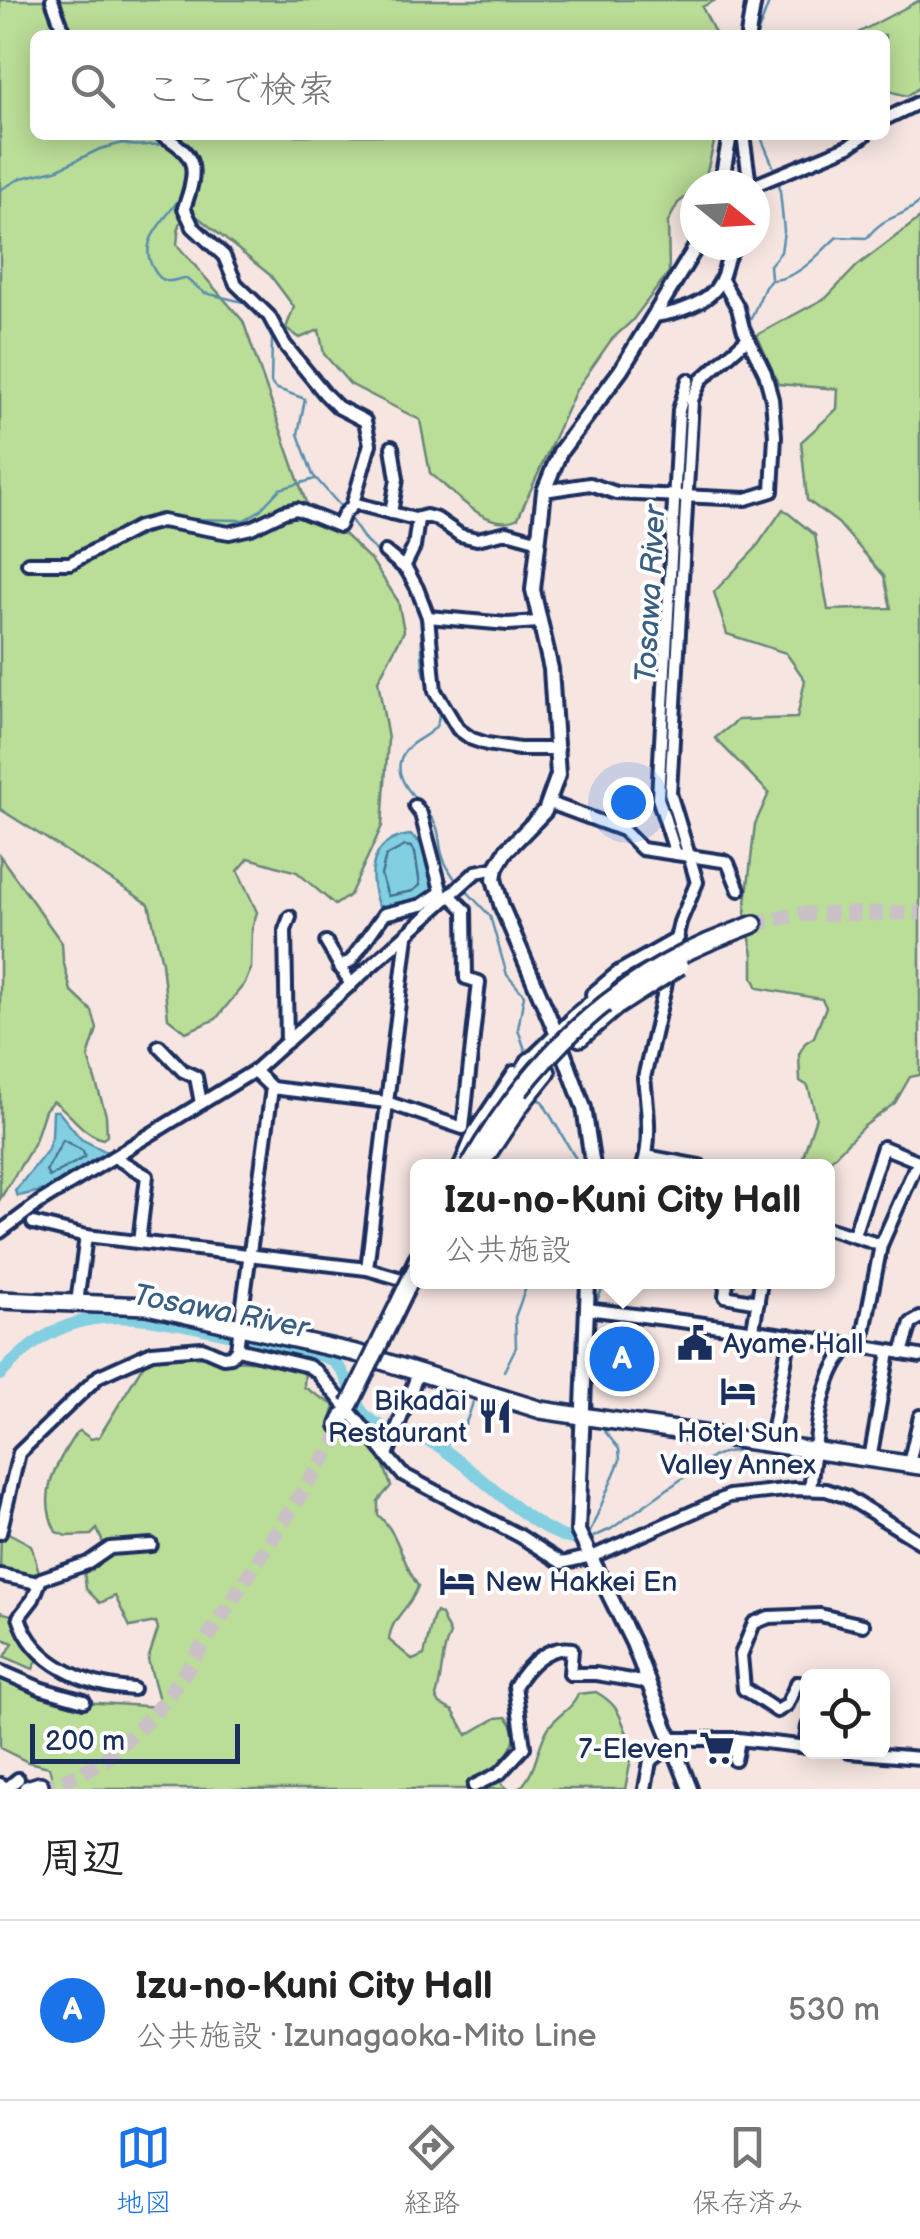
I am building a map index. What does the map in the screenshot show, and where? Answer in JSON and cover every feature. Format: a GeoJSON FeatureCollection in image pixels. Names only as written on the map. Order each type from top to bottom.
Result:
{"type":"FeatureCollection","features":[{"type":"Feature","properties":{"kind":"highway"},"geometry":{"type":"LineString","coordinates":[[478,1159],[528,1086],[585,1024],[642,981],[754,925]]}},
{"type":"Feature","properties":{"kind":"highway"},"geometry":{"type":"LineString","coordinates":[[574,1018],[606,992],[682,947],[723,938]]}},
{"type":"Feature","properties":{"kind":"highway"},"geometry":{"type":"LineString","coordinates":[[580,1038],[616,1007],[723,938]]}},
{"type":"Feature","properties":{"kind":"highway"},"geometry":{"type":"LineString","coordinates":[[515,1098],[536,1056]]}},
{"type":"Feature","properties":{"kind":"highway"},"geometry":{"type":"LineString","coordinates":[[475,1159],[483,1132],[547,1072]]}},
{"type":"Feature","properties":{"kind":"highway"},"geometry":{"type":"LineString","coordinates":[[410,1281],[348,1414],[410,1289]]}},
{"type":"Feature","properties":{"kind":"highway"},"geometry":{"type":"LineString","coordinates":[[0,1300],[147,1306],[240,1337],[356,1353],[541,1410],[770,1444],[815,1456],[914,1465]]}},
{"type":"Feature","properties":{"kind":"main road"},"geometry":{"type":"LineString","coordinates":[[749,30],[754,0]]}},
{"type":"Feature","properties":{"kind":"main road"},"geometry":{"type":"LineString","coordinates":[[724,170],[729,140]]}},
{"type":"Feature","properties":{"kind":"main road"},"geometry":{"type":"LineString","coordinates":[[591,1159],[584,1108],[502,907],[496,888],[496,868],[550,803],[558,775],[551,669],[532,580],[544,491],[560,452],[621,370],[689,260]]}},
{"type":"Feature","properties":{"kind":"main road"},"geometry":{"type":"LineString","coordinates":[[536,1056],[574,1018]]}},
{"type":"Feature","properties":{"kind":"main road"},"geometry":{"type":"LineString","coordinates":[[547,1072],[580,1038]]}},
{"type":"Feature","properties":{"kind":"main road"},"geometry":{"type":"LineString","coordinates":[[588,1289],[577,1523],[622,1617],[690,1789]]}},
{"type":"Feature","properties":{"kind":"street"},"geometry":{"type":"LineString","coordinates":[[52,0],[63,30]]}},
{"type":"Feature","properties":{"kind":"street"},"geometry":{"type":"LineString","coordinates":[[890,117],[920,102]]}},
{"type":"Feature","properties":{"kind":"street"},"geometry":{"type":"LineString","coordinates":[[28,563],[70,563],[139,527],[162,522],[230,533],[252,528],[291,510],[336,526],[342,525],[349,509],[370,444],[365,421],[338,407],[325,394],[268,316],[236,284],[224,256],[193,227],[184,208],[194,178],[191,160],[184,148],[170,140]]}},
{"type":"Feature","properties":{"kind":"street"},"geometry":{"type":"LineString","coordinates":[[744,140],[749,170]]}},
{"type":"Feature","properties":{"kind":"street"},"geometry":{"type":"LineString","coordinates":[[770,178],[858,140]]}},
{"type":"Feature","properties":{"kind":"street"},"geometry":{"type":"LineString","coordinates":[[656,316],[710,295],[722,280],[725,260]]}},
{"type":"Feature","properties":{"kind":"street"},"geometry":{"type":"LineString","coordinates":[[544,491],[590,484],[616,493],[746,499],[772,491],[772,400],[738,308],[722,280]]}},
{"type":"Feature","properties":{"kind":"street"},"geometry":{"type":"LineString","coordinates":[[680,496],[694,391],[706,375],[748,339]]}},
{"type":"Feature","properties":{"kind":"street"},"geometry":{"type":"LineString","coordinates":[[644,1159],[644,1078],[680,922],[697,882],[683,855],[670,793],[680,398],[688,380]]}},
{"type":"Feature","properties":{"kind":"street"},"geometry":{"type":"LineString","coordinates":[[391,513],[396,479],[392,446]]}},
{"type":"Feature","properties":{"kind":"street"},"geometry":{"type":"LineString","coordinates":[[349,509],[418,520],[426,516],[438,518],[460,535],[477,539],[506,532],[536,540]]}},
{"type":"Feature","properties":{"kind":"street"},"geometry":{"type":"LineString","coordinates":[[404,567],[414,547],[418,520]]}},
{"type":"Feature","properties":{"kind":"street"},"geometry":{"type":"LineString","coordinates":[[385,552],[404,567],[417,588],[428,616],[436,691],[458,729],[486,744],[558,749]]}},
{"type":"Feature","properties":{"kind":"street"},"geometry":{"type":"LineString","coordinates":[[428,616],[508,624],[539,622]]}},
{"type":"Feature","properties":{"kind":"street"},"geometry":{"type":"LineString","coordinates":[[550,803],[623,830],[642,849],[728,863],[739,890]]}},
{"type":"Feature","properties":{"kind":"street"},"geometry":{"type":"LineString","coordinates":[[415,806],[452,892],[464,910],[466,978],[479,982],[469,1130],[472,1159]]}},
{"type":"Feature","properties":{"kind":"street"},"geometry":{"type":"LineString","coordinates":[[0,1232],[40,1202],[254,1071],[452,892],[482,869],[496,868]]}},
{"type":"Feature","properties":{"kind":"street"},"geometry":{"type":"LineString","coordinates":[[339,967],[350,961],[384,914],[422,905],[452,892]]}},
{"type":"Feature","properties":{"kind":"street"},"geometry":{"type":"LineString","coordinates":[[287,1042],[285,930],[290,917]]}},
{"type":"Feature","properties":{"kind":"street"},"geometry":{"type":"LineString","coordinates":[[367,1269],[407,936]]}},
{"type":"Feature","properties":{"kind":"street"},"geometry":{"type":"LineString","coordinates":[[574,1018],[577,1007],[618,972],[678,938]]}},
{"type":"Feature","properties":{"kind":"street"},"geometry":{"type":"LineString","coordinates":[[326,942],[351,985]]}},
{"type":"Feature","properties":{"kind":"street"},"geometry":{"type":"LineString","coordinates":[[580,1038],[593,1035],[618,1012],[667,984]]}},
{"type":"Feature","properties":{"kind":"street"},"geometry":{"type":"LineString","coordinates":[[159,1046],[182,1072],[196,1078],[201,1103]]}},
{"type":"Feature","properties":{"kind":"street"},"geometry":{"type":"LineString","coordinates":[[469,1130],[524,1058],[536,1056]]}},
{"type":"Feature","properties":{"kind":"street"},"geometry":{"type":"LineString","coordinates":[[254,1071],[272,1088],[386,1102],[505,1139]]}},
{"type":"Feature","properties":{"kind":"street"},"geometry":{"type":"LineString","coordinates":[[481,1159],[505,1139],[542,1088],[547,1072]]}},
{"type":"Feature","properties":{"kind":"street"},"geometry":{"type":"LineString","coordinates":[[0,1533],[20,1452],[99,1376],[152,1352],[202,1348],[231,1356],[240,1337],[272,1088]]}},
{"type":"Feature","properties":{"kind":"street"},"geometry":{"type":"LineString","coordinates":[[810,1488],[828,1381],[836,1360],[856,1347],[881,1244],[920,1163],[883,1147],[854,1235]]}},
{"type":"Feature","properties":{"kind":"street"},"geometry":{"type":"LineString","coordinates":[[114,1157],[147,1176],[140,1242]]}},
{"type":"Feature","properties":{"kind":"street"},"geometry":{"type":"LineString","coordinates":[[33,1223],[86,1236],[367,1269],[404,1280],[410,1269]]}},
{"type":"Feature","properties":{"kind":"street"},"geometry":{"type":"LineString","coordinates":[[835,1230],[881,1244]]}},
{"type":"Feature","properties":{"kind":"street"},"geometry":{"type":"LineString","coordinates":[[78,1303],[86,1236]]}},
{"type":"Feature","properties":{"kind":"street"},"geometry":{"type":"LineString","coordinates":[[726,1289],[726,1296],[758,1302]]}},
{"type":"Feature","properties":{"kind":"street"},"geometry":{"type":"LineString","coordinates":[[753,1329],[760,1289]]}},
{"type":"Feature","properties":{"kind":"street"},"geometry":{"type":"LineString","coordinates":[[587,1308],[920,1356]]}},
{"type":"Feature","properties":{"kind":"street"},"geometry":{"type":"LineString","coordinates":[[902,1353],[911,1323],[920,1318]]}},
{"type":"Feature","properties":{"kind":"street"},"geometry":{"type":"LineString","coordinates":[[770,1444],[790,1335]]}},
{"type":"Feature","properties":{"kind":"street"},"geometry":{"type":"LineString","coordinates":[[240,1337],[318,1372],[396,1468],[411,1480],[520,1536],[557,1562],[591,1557],[729,1496],[810,1488],[846,1497],[920,1542]]}},
{"type":"Feature","properties":{"kind":"street"},"geometry":{"type":"LineString","coordinates":[[870,1459],[889,1352]]}},
{"type":"Feature","properties":{"kind":"street"},"geometry":{"type":"LineString","coordinates":[[387,1455],[418,1373]]}},
{"type":"Feature","properties":{"kind":"street"},"geometry":{"type":"LineString","coordinates":[[914,1465],[920,1416]]}},
{"type":"Feature","properties":{"kind":"street"},"geometry":{"type":"LineString","coordinates":[[133,1690],[68,1673],[38,1651],[19,1619],[41,1579],[88,1563],[110,1548],[150,1545]]}},
{"type":"Feature","properties":{"kind":"street"},"geometry":{"type":"LineString","coordinates":[[0,1575],[38,1583]]}},
{"type":"Feature","properties":{"kind":"street"},"geometry":{"type":"LineString","coordinates":[[800,1683],[787,1706],[776,1711],[744,1690],[741,1654],[754,1623],[770,1616],[820,1615],[863,1625]]}},
{"type":"Feature","properties":{"kind":"street"},"geometry":{"type":"LineString","coordinates":[[474,1786],[500,1773],[524,1747],[515,1686],[542,1655],[558,1648],[572,1649],[570,1674],[649,1683]]}},
{"type":"Feature","properties":{"kind":"street"},"geometry":{"type":"LineString","coordinates":[[0,1671],[42,1690],[84,1700]]}},
{"type":"Feature","properties":{"kind":"street"},"geometry":{"type":"LineString","coordinates":[[734,1760],[740,1740]]}},
{"type":"Feature","properties":{"kind":"street"},"geometry":{"type":"LineString","coordinates":[[645,1789],[650,1761],[674,1741],[740,1740],[800,1746]]}},
{"type":"Feature","properties":{"kind":"street"},"geometry":{"type":"LineString","coordinates":[[890,1755],[920,1758]]}},
{"type":"Feature","properties":{"kind":"street"},"geometry":{"type":"LineString","coordinates":[[0,1784],[7,1788],[33,1786]]}},
{"type":"Feature","properties":{"kind":"green space"},"geometry":{"type":"Polygon","coordinates":[[[0,0],[716,0],[702,7],[714,30],[30,30],[30,140],[715,140],[707,170],[680,170],[680,201],[668,222],[669,272],[632,321],[611,340],[576,390],[518,518],[507,521],[483,516],[430,473],[420,420],[350,384],[324,354],[319,330],[300,338],[286,328],[294,307],[270,275],[193,213],[179,224],[177,245],[243,321],[312,520],[344,534],[372,561],[398,601],[404,631],[378,681],[388,739],[382,826],[350,895],[335,905],[297,872],[249,858],[238,871],[257,912],[252,929],[251,969],[245,983],[216,1019],[186,1032],[168,1018],[162,963],[149,904],[0,809],[0,0]]]}},
{"type":"Feature","properties":{"kind":"green space"},"geometry":{"type":"Polygon","coordinates":[[[920,0],[920,87],[907,96],[890,91],[890,30],[863,30],[920,0]]]}},
{"type":"Feature","properties":{"kind":"green space"},"geometry":{"type":"Polygon","coordinates":[[[920,218],[920,1075],[910,1077],[895,1103],[863,1127],[832,1159],[802,1159],[816,1117],[808,1086],[800,1081],[799,1054],[814,1037],[826,1007],[822,999],[758,988],[753,977],[745,912],[755,824],[769,793],[715,738],[738,720],[797,718],[805,680],[786,653],[727,634],[714,592],[755,549],[783,509],[815,535],[828,610],[891,608],[884,576],[838,523],[807,500],[801,442],[837,409],[838,389],[778,384],[757,335],[827,297],[858,265],[920,218]]]}},
{"type":"Feature","properties":{"kind":"green space"},"geometry":{"type":"Polygon","coordinates":[[[0,856],[62,943],[71,991],[92,1011],[97,1029],[88,1057],[106,1115],[107,1136],[103,1139],[88,1132],[53,1101],[45,1110],[34,1144],[0,1199],[0,856]]]}},
{"type":"Feature","properties":{"kind":"green space"},"geometry":{"type":"Polygon","coordinates":[[[187,1354],[305,1367],[304,1387],[335,1406],[329,1427],[360,1434],[380,1454],[391,1486],[378,1501],[378,1515],[391,1530],[418,1586],[394,1624],[389,1640],[413,1660],[424,1655],[434,1616],[436,1612],[441,1615],[450,1634],[436,1697],[453,1711],[467,1735],[496,1718],[506,1717],[515,1736],[499,1767],[502,1784],[508,1789],[55,1789],[49,1767],[0,1748],[0,1679],[5,1673],[82,1702],[161,1707],[148,1660],[158,1629],[156,1622],[130,1627],[115,1596],[100,1603],[86,1589],[84,1571],[106,1550],[97,1529],[91,1535],[67,1536],[56,1532],[48,1493],[55,1469],[76,1433],[80,1431],[91,1439],[99,1437],[145,1362],[187,1354]]]}},
{"type":"Feature","properties":{"kind":"green space"},"geometry":{"type":"Polygon","coordinates":[[[1,1529],[31,1545],[41,1579],[0,1571],[1,1529]]]}},
{"type":"Feature","properties":{"kind":"green space"},"geometry":{"type":"Polygon","coordinates":[[[0,1612],[15,1616],[40,1655],[33,1669],[5,1657],[13,1643],[0,1638],[0,1612]]]}},
{"type":"Feature","properties":{"kind":"green space"},"geometry":{"type":"Polygon","coordinates":[[[596,1692],[617,1710],[634,1745],[625,1789],[514,1789],[520,1788],[530,1775],[550,1725],[578,1694],[596,1692]]]}},
{"type":"Feature","properties":{"kind":"water"},"geometry":{"type":"Polygon","coordinates":[[[410,835],[425,851],[432,889],[418,900],[384,908],[378,905],[375,893],[375,860],[387,843],[410,835]]]}},
{"type":"Feature","properties":{"kind":"water"},"geometry":{"type":"Polygon","coordinates":[[[53,1111],[58,1111],[81,1139],[111,1154],[55,1188],[18,1196],[15,1191],[47,1151],[53,1111]]]}},
{"type":"Feature","properties":{"kind":"waterway"},"geometry":{"type":"LineString","coordinates":[[759,30],[770,0]]}},
{"type":"Feature","properties":{"kind":"waterway"},"geometry":{"type":"LineString","coordinates":[[63,16],[74,30]]}},
{"type":"Feature","properties":{"kind":"waterway"},"geometry":{"type":"LineString","coordinates":[[122,140],[135,146],[171,147]]}},
{"type":"Feature","properties":{"kind":"waterway"},"geometry":{"type":"LineString","coordinates":[[762,140],[776,173]]}},
{"type":"Feature","properties":{"kind":"waterway"},"geometry":{"type":"LineString","coordinates":[[0,190],[21,178],[56,170],[100,149],[123,143]]}},
{"type":"Feature","properties":{"kind":"waterway"},"geometry":{"type":"LineString","coordinates":[[771,278],[770,265],[781,252],[784,231],[779,181]]}},
{"type":"Feature","properties":{"kind":"waterway"},"geometry":{"type":"LineString","coordinates":[[185,188],[151,238],[148,249],[156,273],[164,280],[185,278],[205,293],[243,302],[261,317],[272,339],[271,383],[305,399],[298,434],[313,475],[342,508]]}},
{"type":"Feature","properties":{"kind":"waterway"},"geometry":{"type":"LineString","coordinates":[[773,280],[800,270],[837,237],[867,238],[880,225],[920,202]]}},
{"type":"Feature","properties":{"kind":"waterway","name":"Tosawa River"},"geometry":{"type":"LineString","coordinates":[[747,327],[771,280]]}},
{"type":"Feature","properties":{"kind":"waterway","name":"Tosawa River"},"geometry":{"type":"LineString","coordinates":[[692,383],[715,362]]}},
{"type":"Feature","properties":{"kind":"waterway","name":"Tosawa River"},"geometry":{"type":"LineString","coordinates":[[681,492],[685,405]]}},
{"type":"Feature","properties":{"kind":"waterway"},"geometry":{"type":"LineString","coordinates":[[182,519],[244,520],[280,489],[315,479]]}},
{"type":"Feature","properties":{"kind":"waterway","name":"Tosawa River"},"geometry":{"type":"LineString","coordinates":[[666,741],[680,500]]}},
{"type":"Feature","properties":{"kind":"waterway"},"geometry":{"type":"LineString","coordinates":[[347,514],[366,542],[380,554]]}},
{"type":"Feature","properties":{"kind":"waterway"},"geometry":{"type":"LineString","coordinates":[[106,550],[163,527]]}},
{"type":"Feature","properties":{"kind":"waterway"},"geometry":{"type":"LineString","coordinates":[[398,569],[410,585],[420,615],[422,659],[429,688]]}},
{"type":"Feature","properties":{"kind":"waterway"},"geometry":{"type":"LineString","coordinates":[[435,700],[438,723],[404,752],[400,770],[406,787],[435,823],[443,858],[457,882]]}},
{"type":"Feature","properties":{"kind":"waterway","name":"Tosawa River"},"geometry":{"type":"LineString","coordinates":[[674,833],[680,849]]}},
{"type":"Feature","properties":{"kind":"waterway","name":"Tosawa River"},"geometry":{"type":"LineString","coordinates":[[669,932],[689,889],[684,861]]}},
{"type":"Feature","properties":{"kind":"waterway"},"geometry":{"type":"LineString","coordinates":[[463,887],[490,916],[507,975],[524,995],[518,1029],[527,1056]]}},
{"type":"Feature","properties":{"kind":"waterway","name":"Tosawa River"},"geometry":{"type":"LineString","coordinates":[[637,1159],[638,1079],[653,1006]]}},
{"type":"Feature","properties":{"kind":"waterway"},"geometry":{"type":"LineString","coordinates":[[535,1099],[542,1101],[576,1159]]}},
{"type":"Feature","properties":{"kind":"waterway"},"geometry":{"type":"LineString","coordinates":[[504,1371],[516,1347],[515,1317],[525,1289]]}},
{"type":"Feature","properties":{"kind":"waterway","name":"Tosawa River"},"geometry":{"type":"LineString","coordinates":[[594,1308],[602,1289]]}},
{"type":"Feature","properties":{"kind":"waterway","name":"Tosawa River"},"geometry":{"type":"LineString","coordinates":[[0,1375],[46,1336],[69,1325],[116,1317],[170,1322],[314,1353],[340,1368],[357,1404],[373,1422],[438,1446],[531,1519],[571,1539],[588,1540]]}},
{"type":"Feature","properties":{"kind":"waterway","name":"Tosawa River"},"geometry":{"type":"LineString","coordinates":[[591,1365],[594,1412]]}},
{"type":"Feature","properties":{"kind":"waterway"},"geometry":{"type":"LineString","coordinates":[[440,1447],[459,1434],[474,1399]]}},
{"type":"Feature","properties":{"kind":"waterway","name":"Tosawa River"},"geometry":{"type":"LineString","coordinates":[[588,1537],[620,1460],[619,1449],[599,1424]]}},
{"type":"Feature","properties":{"kind":"waterway"},"geometry":{"type":"LineString","coordinates":[[589,1539],[611,1529],[714,1456],[748,1450],[808,1457]]}},
{"type":"Feature","properties":{"kind":"tunnel"},"geometry":{"type":"LineString","coordinates":[[754,924],[800,914],[920,913]]}},
{"type":"Feature","properties":{"kind":"tunnel"},"geometry":{"type":"LineString","coordinates":[[41,1788],[80,1774],[107,1758],[153,1715],[186,1671],[344,1428]]}},
{"type":"Feature","properties":{"kind":"place","name":"Ayame Hall"},"geometry":{"type":"Point","coordinates":[695,1343]}},
{"type":"Feature","properties":{"kind":"place","name":"Izu-no-Kuni City Hall"},"geometry":{"type":"Point","coordinates":[622,1359]}},
{"type":"Feature","properties":{"kind":"place","name":"Hotel Sun Valley Annex"},"geometry":{"type":"Point","coordinates":[738,1391]}},
{"type":"Feature","properties":{"kind":"place","name":"Bikadai Restaurant"},"geometry":{"type":"Point","coordinates":[495,1416]}},
{"type":"Feature","properties":{"kind":"place","name":"New Hakkei En"},"geometry":{"type":"Point","coordinates":[457,1581]}},
{"type":"Feature","properties":{"kind":"place","name":"7-Eleven"},"geometry":{"type":"Point","coordinates":[717,1748]}}]}
